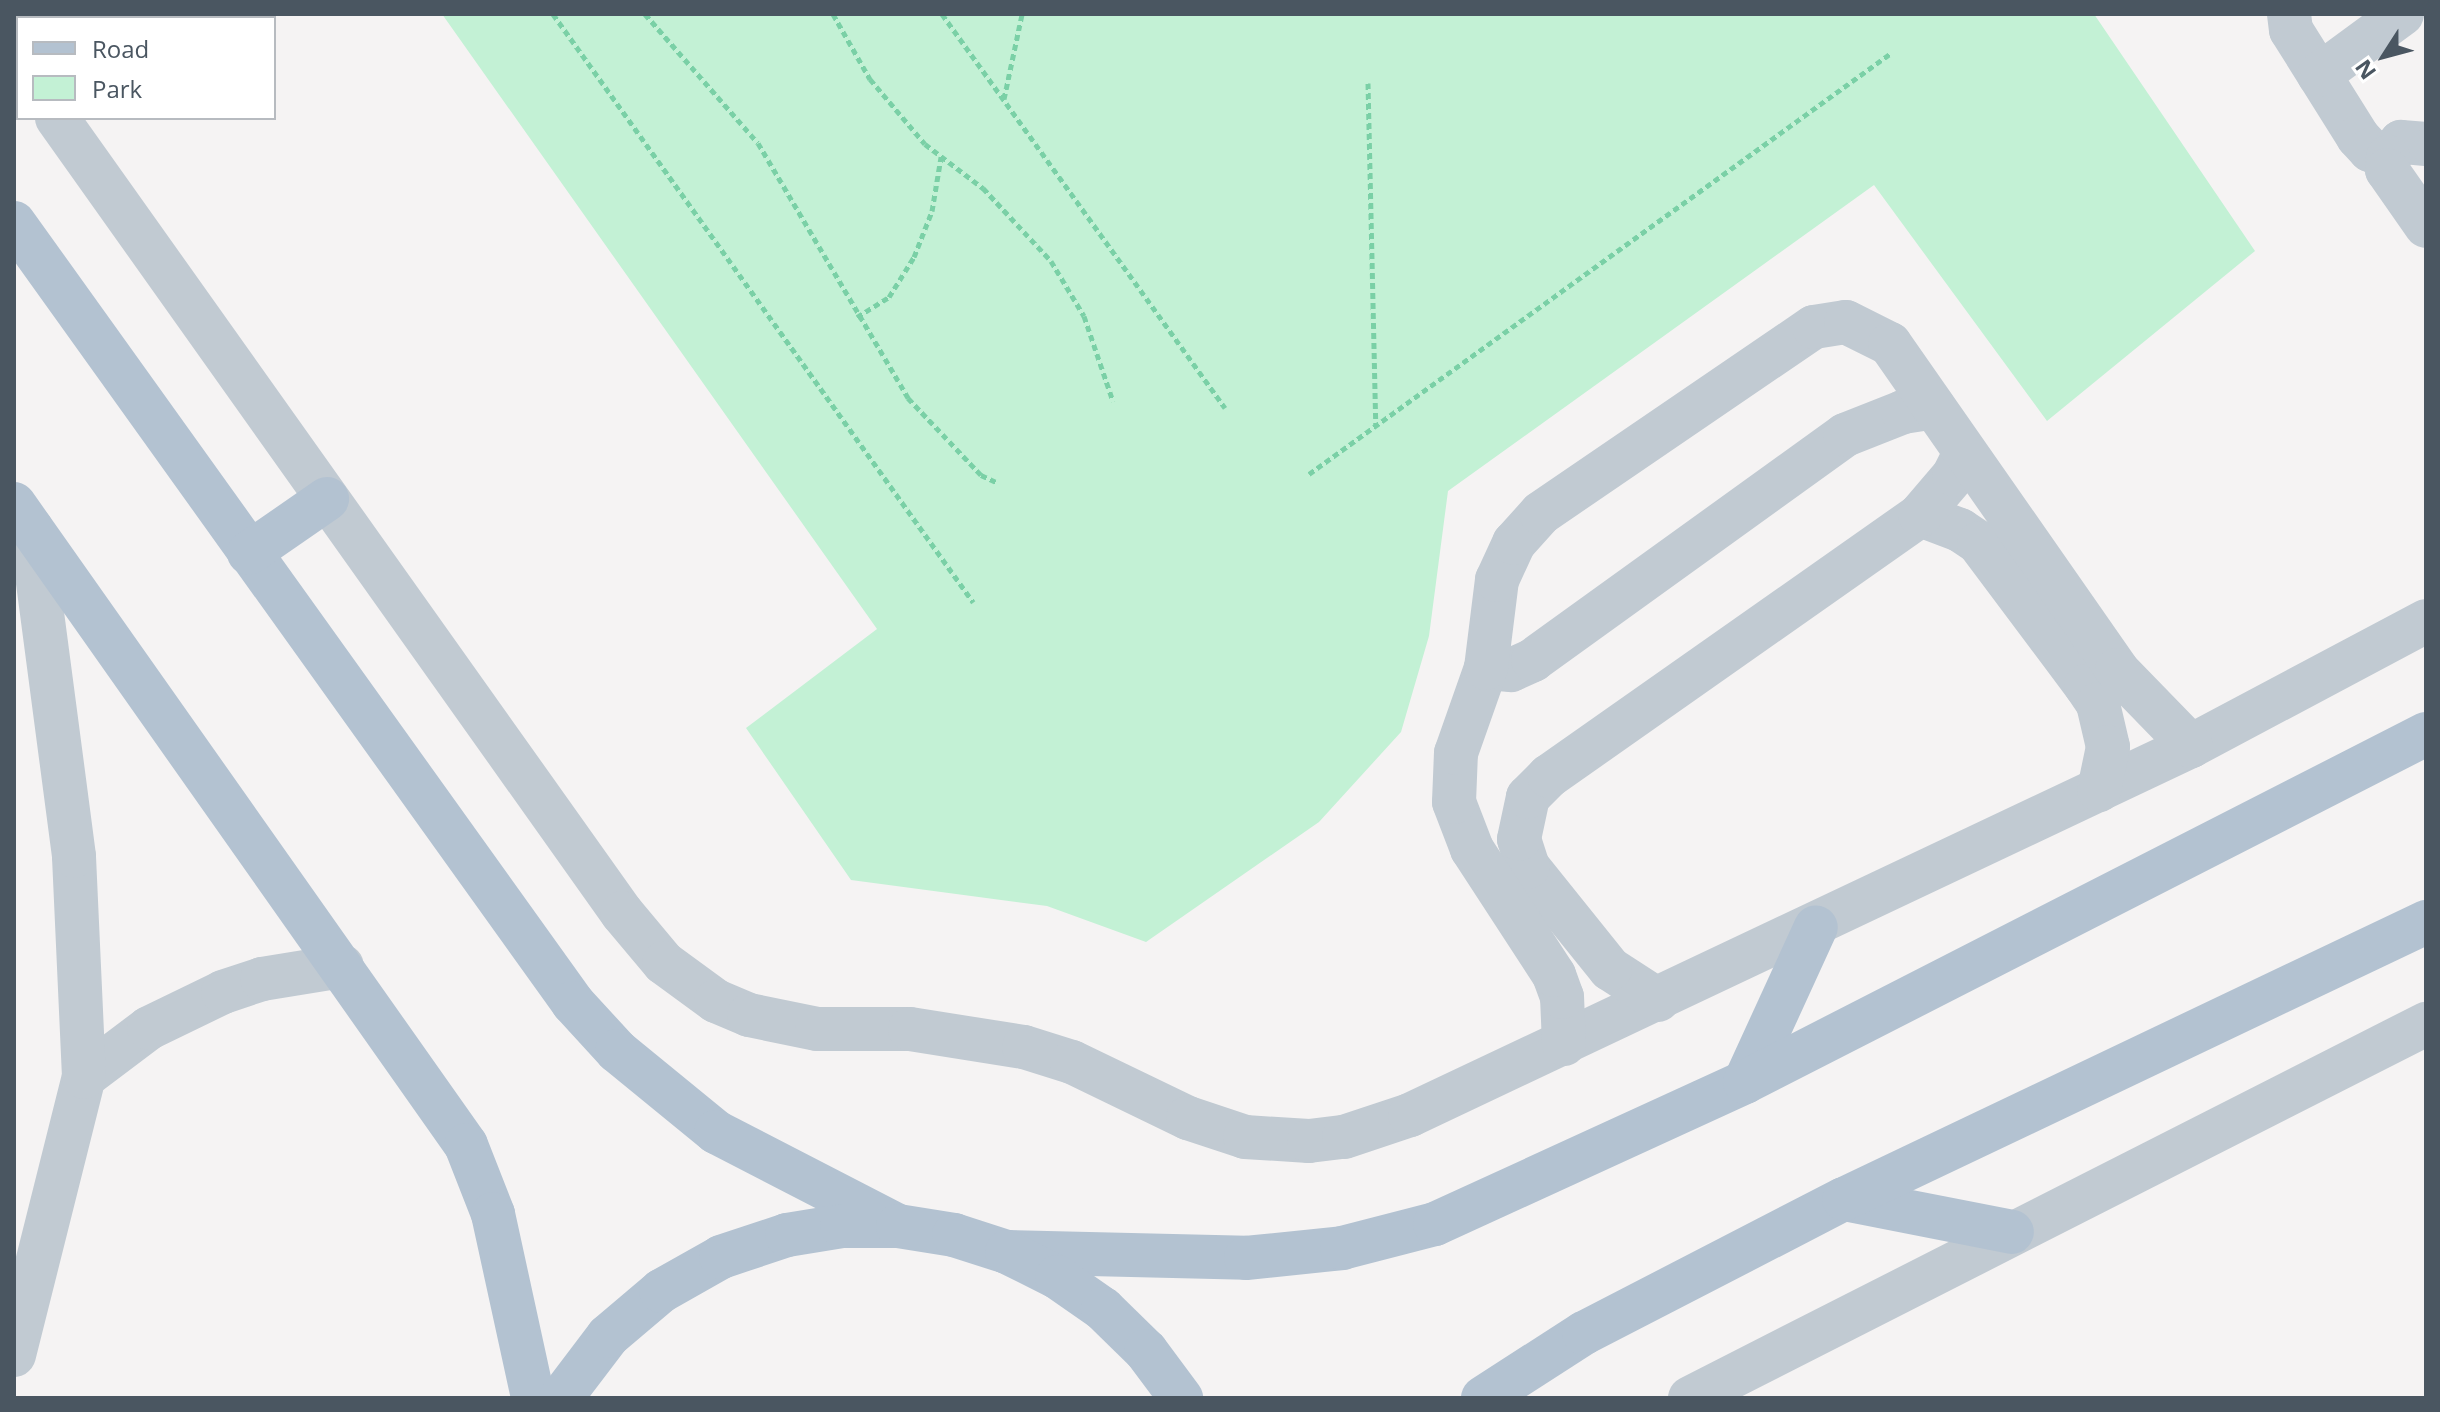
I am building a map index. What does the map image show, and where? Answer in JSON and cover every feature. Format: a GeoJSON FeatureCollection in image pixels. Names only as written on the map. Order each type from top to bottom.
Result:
{"type":"FeatureCollection","features":[{"type":"Feature","properties":{"kind":"main road"},"geometry":{"type":"LineString","coordinates":[[14,223],[533,952],[617,1051],[716,1132],[898,1226]]}},
{"type":"Feature","properties":{"kind":"main road"},"geometry":{"type":"LineString","coordinates":[[249,553],[327,499]]}},
{"type":"Feature","properties":{"kind":"main road"},"geometry":{"type":"LineString","coordinates":[[22,516],[447,1112],[481,1179],[533,1398]]}},
{"type":"Feature","properties":{"kind":"main road"},"geometry":{"type":"LineString","coordinates":[[1007,1252],[1246,1258],[1389,1238],[1480,1208],[1745,1082],[2426,734]]}},
{"type":"Feature","properties":{"kind":"main road"},"geometry":{"type":"LineString","coordinates":[[1483,1398],[1584,1333],[1844,1199],[2426,922]]}},
{"type":"Feature","properties":{"kind":"main road"},"geometry":{"type":"LineString","coordinates":[[1745,1082],[1816,927]]}},
{"type":"Feature","properties":{"kind":"main road"},"geometry":{"type":"LineString","coordinates":[[1844,1199],[2012,1232]]}},
{"type":"Feature","properties":{"kind":"main road"},"geometry":{"type":"LineString","coordinates":[[561,1398],[608,1336],[661,1291],[721,1257],[787,1235],[842,1226],[898,1226],[954,1235],[1007,1252],[1057,1277],[1103,1309],[1146,1351],[1181,1398]]}},
{"type":"Feature","properties":{"kind":"street"},"geometry":{"type":"LineString","coordinates":[[2289,14],[2291,30],[2358,137],[2370,150],[2415,144]]}},
{"type":"Feature","properties":{"kind":"street"},"geometry":{"type":"LineString","coordinates":[[2319,75],[2402,14]]}},
{"type":"Feature","properties":{"kind":"street"},"geometry":{"type":"LineString","coordinates":[[58,120],[641,940],[689,984],[727,1006],[783,1025],[910,1029],[1024,1047],[1118,1081],[1215,1129],[1274,1141],[1309,1141],[1377,1129],[1816,927],[2191,746],[2426,621]]}},
{"type":"Feature","properties":{"kind":"street"},"geometry":{"type":"LineString","coordinates":[[2415,144],[2387,170],[2426,226]]}},
{"type":"Feature","properties":{"kind":"street"},"geometry":{"type":"LineString","coordinates":[[1564,1044],[1564,1009],[1554,975],[1472,849],[1454,802],[1456,753],[1486,668],[1497,580],[1527,527],[1557,500],[1814,327],[1846,322],[1878,334],[1934,407],[2117,670],[2191,746]]}},
{"type":"Feature","properties":{"kind":"street"},"geometry":{"type":"LineString","coordinates":[[1486,668],[1511,670],[1533,660],[1845,435],[1903,412],[1934,407]]}},
{"type":"Feature","properties":{"kind":"street"},"geometry":{"type":"LineString","coordinates":[[1658,1000],[1610,969],[1528,867],[1519,839],[1522,810],[1549,776],[1920,515],[1946,486],[1965,452]]}},
{"type":"Feature","properties":{"kind":"street"},"geometry":{"type":"LineString","coordinates":[[1920,515],[1960,530],[1979,543],[2098,704],[2108,747],[2099,790]]}},
{"type":"Feature","properties":{"kind":"street"},"geometry":{"type":"LineString","coordinates":[[14,1355],[84,1077],[67,778],[22,516]]}},
{"type":"Feature","properties":{"kind":"street"},"geometry":{"type":"LineString","coordinates":[[1454,802],[1522,810]]}},
{"type":"Feature","properties":{"kind":"street"},"geometry":{"type":"LineString","coordinates":[[84,1077],[149,1028],[223,992],[342,966]]}},
{"type":"Feature","properties":{"kind":"street"},"geometry":{"type":"LineString","coordinates":[[1690,1398],[2426,1024]]}},
{"type":"Feature","properties":{"kind":"path"},"geometry":{"type":"LineString","coordinates":[[553,14],[973,602]]}},
{"type":"Feature","properties":{"kind":"path"},"geometry":{"type":"LineString","coordinates":[[645,14],[758,143],[857,317],[908,398],[932,427],[981,475],[998,483]]}},
{"type":"Feature","properties":{"kind":"path"},"geometry":{"type":"LineString","coordinates":[[833,14],[870,79],[941,157],[983,188],[1051,261],[1084,316],[1113,401]]}},
{"type":"Feature","properties":{"kind":"path"},"geometry":{"type":"LineString","coordinates":[[942,14],[1225,408]]}},
{"type":"Feature","properties":{"kind":"path"},"geometry":{"type":"LineString","coordinates":[[1004,100],[1022,14]]}},
{"type":"Feature","properties":{"kind":"path"},"geometry":{"type":"LineString","coordinates":[[1309,474],[1891,53]]}},
{"type":"Feature","properties":{"kind":"path"},"geometry":{"type":"LineString","coordinates":[[1368,83],[1376,426]]}},
{"type":"Feature","properties":{"kind":"path"},"geometry":{"type":"LineString","coordinates":[[857,317],[889,297],[914,257],[932,211],[941,157]]}},
{"type":"Feature","properties":{"kind":"green space"},"geometry":{"type":"Polygon","coordinates":[[[442,14],[2094,14],[2255,251],[2047,421],[1874,185],[1448,491],[1429,636],[1401,732],[1319,822],[1146,942],[1047,906],[851,880],[746,728],[877,629],[442,14]]]}}]}
